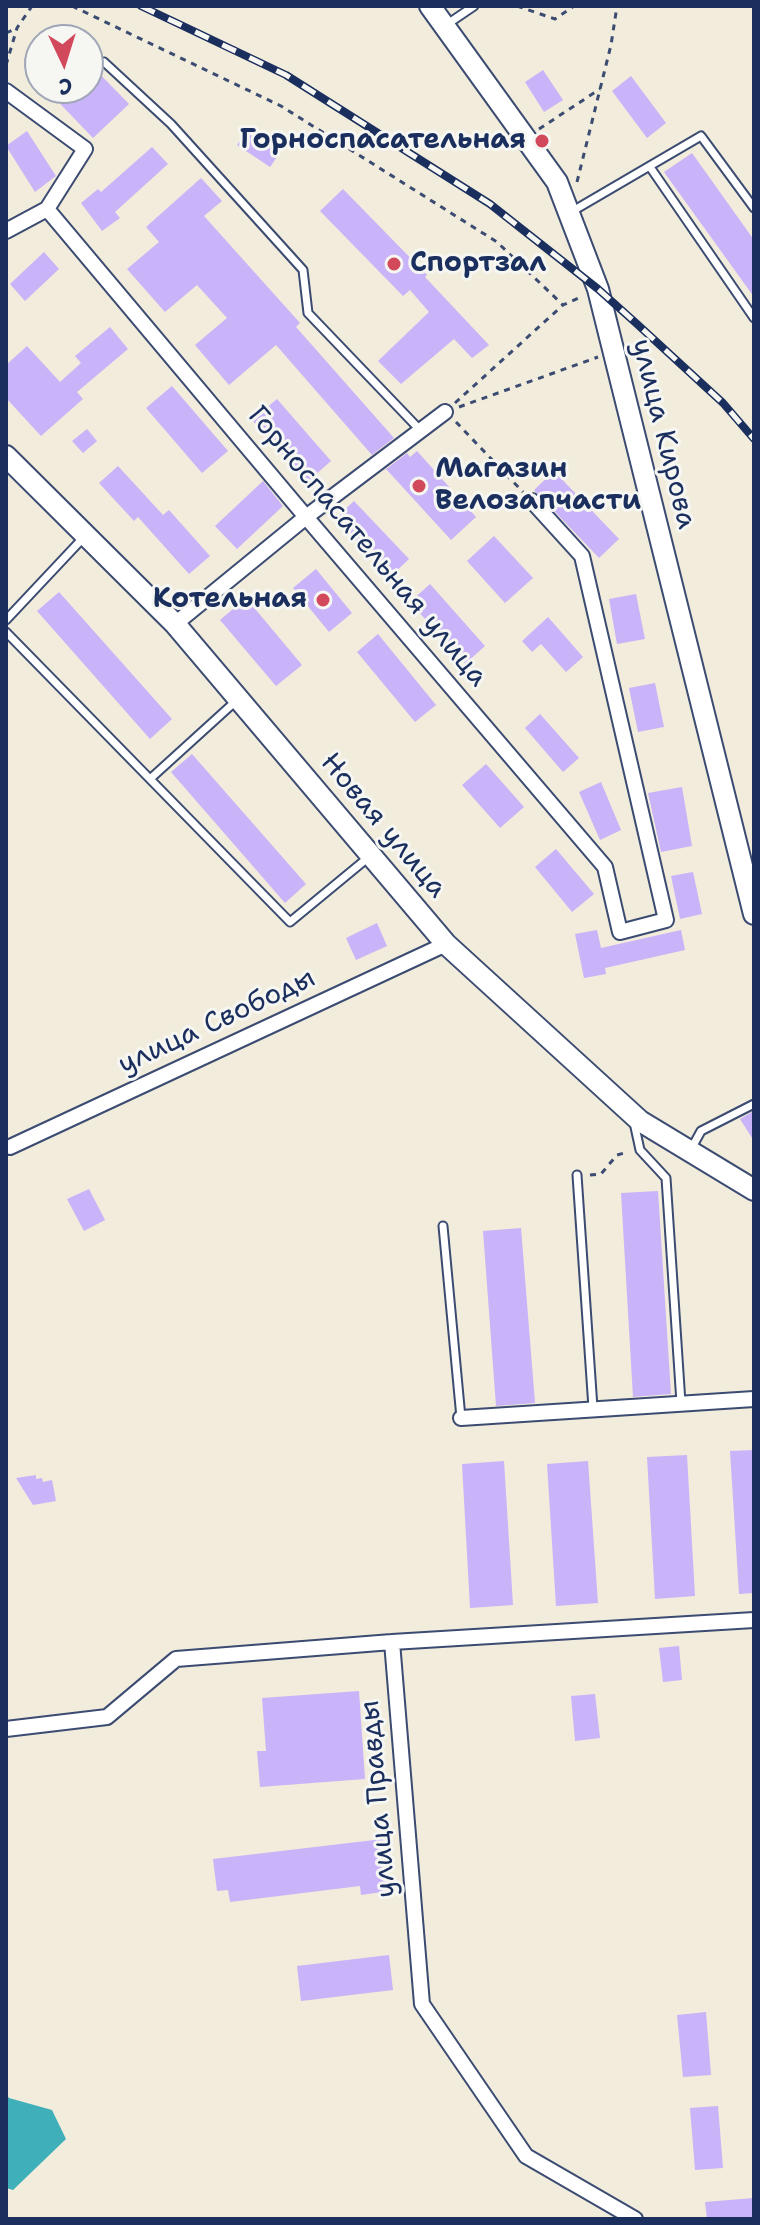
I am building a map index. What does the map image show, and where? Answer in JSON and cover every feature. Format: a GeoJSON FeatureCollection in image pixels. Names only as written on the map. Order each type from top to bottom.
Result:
{"type":"FeatureCollection","features":[{"type":"Feature","properties":{"kind":"main road","name":"улица Кирова"},"geometry":{"type":"LineString","coordinates":[[430,6],[557,182],[598,289],[754,914]]}},
{"type":"Feature","properties":{"kind":"main road","name":"Новая улица"},"geometry":{"type":"LineString","coordinates":[[6,456],[175,624],[446,944],[640,1121],[754,1190]]}},
{"type":"Feature","properties":{"kind":"street"},"geometry":{"type":"LineString","coordinates":[[6,91],[85,149],[47,209],[6,231]]}},
{"type":"Feature","properties":{"kind":"street","name":"Горноспасательная улица"},"geometry":{"type":"LineString","coordinates":[[47,209],[605,867],[620,932],[666,920],[582,556],[532,501]]}},
{"type":"Feature","properties":{"kind":"street"},"geometry":{"type":"LineString","coordinates":[[175,624],[306,517],[445,412]]}},
{"type":"Feature","properties":{"kind":"street","name":"улица Свободы"},"geometry":{"type":"LineString","coordinates":[[10,1147],[446,944]]}},
{"type":"Feature","properties":{"kind":"street"},"geometry":{"type":"LineString","coordinates":[[461,1418],[754,1399]]}},
{"type":"Feature","properties":{"kind":"street"},"geometry":{"type":"LineString","coordinates":[[6,1729],[107,1717],[176,1659],[392,1642],[754,1620]]}},
{"type":"Feature","properties":{"kind":"street","name":"улица Правды"},"geometry":{"type":"LineString","coordinates":[[392,1642],[422,2004],[526,2156],[635,2219]]}},
{"type":"Feature","properties":{"kind":"lane"},"geometry":{"type":"LineString","coordinates":[[444,26],[474,6]]}},
{"type":"Feature","properties":{"kind":"lane"},"geometry":{"type":"LineString","coordinates":[[104,62],[171,124],[303,270],[308,313],[421,431]]}},
{"type":"Feature","properties":{"kind":"lane"},"geometry":{"type":"LineString","coordinates":[[569,213],[701,136],[754,208]]}},
{"type":"Feature","properties":{"kind":"lane"},"geometry":{"type":"LineString","coordinates":[[650,167],[754,318]]}},
{"type":"Feature","properties":{"kind":"lane"},"geometry":{"type":"LineString","coordinates":[[6,620],[86,536]]}},
{"type":"Feature","properties":{"kind":"lane"},"geometry":{"type":"LineString","coordinates":[[6,632],[290,922],[371,855]]}},
{"type":"Feature","properties":{"kind":"lane"},"geometry":{"type":"LineString","coordinates":[[150,779],[239,698]]}},
{"type":"Feature","properties":{"kind":"lane"},"geometry":{"type":"LineString","coordinates":[[690,1151],[701,1131],[754,1104]]}},
{"type":"Feature","properties":{"kind":"lane"},"geometry":{"type":"LineString","coordinates":[[640,1121],[635,1127],[640,1150],[666,1178],[681,1403]]}},
{"type":"Feature","properties":{"kind":"lane"},"geometry":{"type":"LineString","coordinates":[[577,1175],[593,1408]]}},
{"type":"Feature","properties":{"kind":"lane"},"geometry":{"type":"LineString","coordinates":[[443,1226],[461,1418]]}},
{"type":"Feature","properties":{"kind":"path"},"geometry":{"type":"LineString","coordinates":[[6,65],[17,28],[32,6]]}},
{"type":"Feature","properties":{"kind":"path"},"geometry":{"type":"LineString","coordinates":[[72,6],[281,106],[497,242],[563,305]]}},
{"type":"Feature","properties":{"kind":"path"},"geometry":{"type":"LineString","coordinates":[[517,6],[555,19],[574,6]]}},
{"type":"Feature","properties":{"kind":"path"},"geometry":{"type":"LineString","coordinates":[[576,186],[611,45],[617,6]]}},
{"type":"Feature","properties":{"kind":"path"},"geometry":{"type":"LineString","coordinates":[[6,33],[17,28]]}},
{"type":"Feature","properties":{"kind":"path"},"geometry":{"type":"LineString","coordinates":[[525,138],[600,89]]}},
{"type":"Feature","properties":{"kind":"path"},"geometry":{"type":"LineString","coordinates":[[445,412],[563,305],[598,289]]}},
{"type":"Feature","properties":{"kind":"path"},"geometry":{"type":"LineString","coordinates":[[445,412],[613,351]]}},
{"type":"Feature","properties":{"kind":"path"},"geometry":{"type":"LineString","coordinates":[[445,412],[532,501]]}},
{"type":"Feature","properties":{"kind":"path"},"geometry":{"type":"LineString","coordinates":[[577,1175],[601,1174],[617,1155],[640,1150]]}},
{"type":"Feature","properties":{"kind":"water"},"geometry":{"type":"Polygon","coordinates":[[[6,2094],[9,2098],[52,2110],[66,2139],[13,2190],[6,2188],[6,2094]]]}},
{"type":"Feature","properties":{"kind":"building"},"geometry":{"type":"Polygon","coordinates":[[[543,70],[563,100],[544,112],[525,82],[543,70]]]}},
{"type":"Feature","properties":{"kind":"building"},"geometry":{"type":"Polygon","coordinates":[[[631,76],[666,123],[647,138],[612,91],[631,76]]]}},
{"type":"Feature","properties":{"kind":"building"},"geometry":{"type":"Polygon","coordinates":[[[104,78],[129,104],[93,138],[60,104],[104,104],[104,78]]]}},
{"type":"Feature","properties":{"kind":"building"},"geometry":{"type":"Polygon","coordinates":[[[27,131],[56,176],[35,192],[6,146],[27,131]]]}},
{"type":"Feature","properties":{"kind":"building"},"geometry":{"type":"Polygon","coordinates":[[[246,132],[279,154],[270,167],[237,145],[246,132]]]}},
{"type":"Feature","properties":{"kind":"building"},"geometry":{"type":"Polygon","coordinates":[[[152,147],[168,164],[115,212],[120,218],[102,231],[81,203],[98,189],[101,192],[152,147]]]}},
{"type":"Feature","properties":{"kind":"building"},"geometry":{"type":"Polygon","coordinates":[[[692,153],[754,240],[754,297],[664,172],[692,153]]]}},
{"type":"Feature","properties":{"kind":"building"},"geometry":{"type":"Polygon","coordinates":[[[201,178],[222,201],[204,216],[300,323],[296,327],[394,438],[372,455],[276,345],[229,385],[195,345],[227,318],[197,285],[165,312],[127,269],[159,242],[146,227],[201,178]]]}},
{"type":"Feature","properties":{"kind":"building"},"geometry":{"type":"Polygon","coordinates":[[[343,189],[427,275],[425,277],[489,345],[472,358],[454,339],[401,384],[378,361],[429,312],[410,290],[403,296],[320,211],[343,189]]]}},
{"type":"Feature","properties":{"kind":"building"},"geometry":{"type":"Polygon","coordinates":[[[44,252],[59,269],[25,301],[10,284],[44,252]]]}},
{"type":"Feature","properties":{"kind":"building"},"geometry":{"type":"Polygon","coordinates":[[[110,327],[128,349],[77,392],[83,399],[41,436],[6,398],[6,365],[27,346],[60,382],[81,363],[75,356],[110,327]]]}},
{"type":"Feature","properties":{"kind":"building"},"geometry":{"type":"Polygon","coordinates":[[[172,386],[228,451],[202,473],[146,408],[172,386]]]}},
{"type":"Feature","properties":{"kind":"building"},"geometry":{"type":"Polygon","coordinates":[[[277,399],[331,461],[307,482],[252,420],[277,399]]]}},
{"type":"Feature","properties":{"kind":"building"},"geometry":{"type":"Polygon","coordinates":[[[87,429],[97,441],[83,453],[72,441],[87,429]]]}},
{"type":"Feature","properties":{"kind":"building"},"geometry":{"type":"Polygon","coordinates":[[[417,451],[476,517],[451,540],[385,470],[407,453],[410,457],[417,451]]]}},
{"type":"Feature","properties":{"kind":"building"},"geometry":{"type":"Polygon","coordinates":[[[118,466],[163,515],[169,510],[210,556],[189,574],[138,517],[134,521],[99,483],[118,466]]]}},
{"type":"Feature","properties":{"kind":"building"},"geometry":{"type":"Polygon","coordinates":[[[554,471],[619,539],[599,558],[534,490],[554,471]]]}},
{"type":"Feature","properties":{"kind":"building"},"geometry":{"type":"Polygon","coordinates":[[[263,481],[283,506],[237,549],[215,526],[263,481]]]}},
{"type":"Feature","properties":{"kind":"building"},"geometry":{"type":"Polygon","coordinates":[[[354,501],[409,559],[390,577],[335,519],[354,501]]]}},
{"type":"Feature","properties":{"kind":"building"},"geometry":{"type":"Polygon","coordinates":[[[494,536],[533,578],[505,603],[467,561],[494,536]]]}},
{"type":"Feature","properties":{"kind":"building","name":"Котельная"},"geometry":{"type":"Polygon","coordinates":[[[316,569],[352,613],[329,632],[293,588],[316,569]]]}},
{"type":"Feature","properties":{"kind":"building"},"geometry":{"type":"Polygon","coordinates":[[[430,584],[485,646],[465,664],[410,602],[430,584]]]}},
{"type":"Feature","properties":{"kind":"building"},"geometry":{"type":"Polygon","coordinates":[[[59,592],[172,719],[150,739],[37,611],[59,592]]]}},
{"type":"Feature","properties":{"kind":"building"},"geometry":{"type":"Polygon","coordinates":[[[636,594],[645,639],[617,644],[609,599],[636,594]]]}},
{"type":"Feature","properties":{"kind":"building"},"geometry":{"type":"Polygon","coordinates":[[[246,598],[302,665],[276,686],[220,620],[246,598]]]}},
{"type":"Feature","properties":{"kind":"building"},"geometry":{"type":"Polygon","coordinates":[[[548,617],[583,657],[566,672],[541,644],[532,652],[522,641],[548,617]]]}},
{"type":"Feature","properties":{"kind":"building"},"geometry":{"type":"Polygon","coordinates":[[[378,634],[436,705],[415,722],[357,652],[378,634]]]}},
{"type":"Feature","properties":{"kind":"building"},"geometry":{"type":"Polygon","coordinates":[[[655,683],[664,727],[638,732],[629,688],[655,683]]]}},
{"type":"Feature","properties":{"kind":"building"},"geometry":{"type":"Polygon","coordinates":[[[540,714],[579,758],[563,772],[525,728],[540,714]]]}},
{"type":"Feature","properties":{"kind":"building"},"geometry":{"type":"Polygon","coordinates":[[[192,754],[306,884],[285,903],[171,772],[192,754]]]}},
{"type":"Feature","properties":{"kind":"building"},"geometry":{"type":"Polygon","coordinates":[[[486,764],[524,807],[500,828],[462,785],[486,764]]]}},
{"type":"Feature","properties":{"kind":"building"},"geometry":{"type":"Polygon","coordinates":[[[601,782],[621,830],[600,840],[579,792],[601,782]]]}},
{"type":"Feature","properties":{"kind":"building"},"geometry":{"type":"Polygon","coordinates":[[[682,787],[692,846],[661,852],[648,793],[682,787]]]}},
{"type":"Feature","properties":{"kind":"building"},"geometry":{"type":"Polygon","coordinates":[[[556,849],[594,894],[572,912],[535,867],[556,849]]]}},
{"type":"Feature","properties":{"kind":"building"},"geometry":{"type":"Polygon","coordinates":[[[693,872],[702,914],[680,919],[671,876],[693,872]]]}},
{"type":"Feature","properties":{"kind":"building"},"geometry":{"type":"Polygon","coordinates":[[[377,923],[387,946],[356,960],[346,938],[377,923]]]}},
{"type":"Feature","properties":{"kind":"building"},"geometry":{"type":"Polygon","coordinates":[[[597,930],[601,948],[681,930],[685,950],[605,968],[606,974],[584,978],[575,934],[597,930]]]}},
{"type":"Feature","properties":{"kind":"building"},"geometry":{"type":"Polygon","coordinates":[[[752,1112],[754,1116],[754,1141],[740,1119],[752,1112]]]}},
{"type":"Feature","properties":{"kind":"building"},"geometry":{"type":"Polygon","coordinates":[[[89,1189],[105,1220],[84,1231],[67,1199],[89,1189]]]}},
{"type":"Feature","properties":{"kind":"building"},"geometry":{"type":"Polygon","coordinates":[[[658,1191],[671,1394],[633,1397],[621,1193],[658,1191]]]}},
{"type":"Feature","properties":{"kind":"building"},"geometry":{"type":"Polygon","coordinates":[[[521,1228],[535,1403],[496,1406],[483,1231],[521,1228]]]}},
{"type":"Feature","properties":{"kind":"building"},"geometry":{"type":"Polygon","coordinates":[[[754,1450],[754,1593],[739,1594],[730,1451],[754,1450]]]}},
{"type":"Feature","properties":{"kind":"building"},"geometry":{"type":"Polygon","coordinates":[[[687,1455],[695,1596],[655,1599],[647,1457],[687,1455]]]}},
{"type":"Feature","properties":{"kind":"building"},"geometry":{"type":"Polygon","coordinates":[[[504,1461],[513,1605],[470,1608],[462,1464],[504,1461]]]}},
{"type":"Feature","properties":{"kind":"building"},"geometry":{"type":"Polygon","coordinates":[[[588,1461],[598,1603],[556,1606],[547,1464],[588,1461]]]}},
{"type":"Feature","properties":{"kind":"building"},"geometry":{"type":"Polygon","coordinates":[[[36,1475],[36,1479],[42,1478],[43,1482],[52,1480],[56,1501],[33,1505],[16,1478],[36,1475]]]}},
{"type":"Feature","properties":{"kind":"building"},"geometry":{"type":"Polygon","coordinates":[[[679,1646],[682,1680],[663,1682],[659,1648],[679,1646]]]}},
{"type":"Feature","properties":{"kind":"building"},"geometry":{"type":"Polygon","coordinates":[[[359,1691],[365,1779],[260,1787],[257,1751],[266,1751],[262,1698],[359,1691]]]}},
{"type":"Feature","properties":{"kind":"building"},"geometry":{"type":"Polygon","coordinates":[[[595,1694],[600,1738],[575,1741],[571,1696],[595,1694]]]}},
{"type":"Feature","properties":{"kind":"building"},"geometry":{"type":"Polygon","coordinates":[[[383,1839],[389,1891],[361,1895],[360,1886],[230,1902],[228,1890],[217,1891],[213,1859],[383,1839]]]}},
{"type":"Feature","properties":{"kind":"building"},"geometry":{"type":"Polygon","coordinates":[[[389,1955],[393,1990],[301,2001],[297,1966],[389,1955]]]}},
{"type":"Feature","properties":{"kind":"building"},"geometry":{"type":"Polygon","coordinates":[[[706,2012],[711,2075],[683,2077],[677,2015],[706,2012]]]}},
{"type":"Feature","properties":{"kind":"building"},"geometry":{"type":"Polygon","coordinates":[[[718,2106],[723,2168],[695,2170],[690,2108],[718,2106]]]}},
{"type":"Feature","properties":{"kind":"building"},"geometry":{"type":"Polygon","coordinates":[[[754,2198],[754,2219],[707,2219],[705,2202],[754,2198]]]}},
{"type":"Feature","properties":{"kind":"railway"},"geometry":{"type":"LineString","coordinates":[[141,6],[286,75],[490,204],[598,289],[723,403],[754,439]]}},
{"type":"Feature","properties":{"kind":"place","name":"Горноспасательная"},"geometry":{"type":"Point","coordinates":[542,141]}},
{"type":"Feature","properties":{"kind":"place","name":"Спортзал"},"geometry":{"type":"Point","coordinates":[394,264]}},
{"type":"Feature","properties":{"kind":"place","name":"Магазин Велозапчасти"},"geometry":{"type":"Point","coordinates":[419,486]}},
{"type":"Feature","properties":{"kind":"place","name":"Котельная"},"geometry":{"type":"Point","coordinates":[323,600]}}]}
